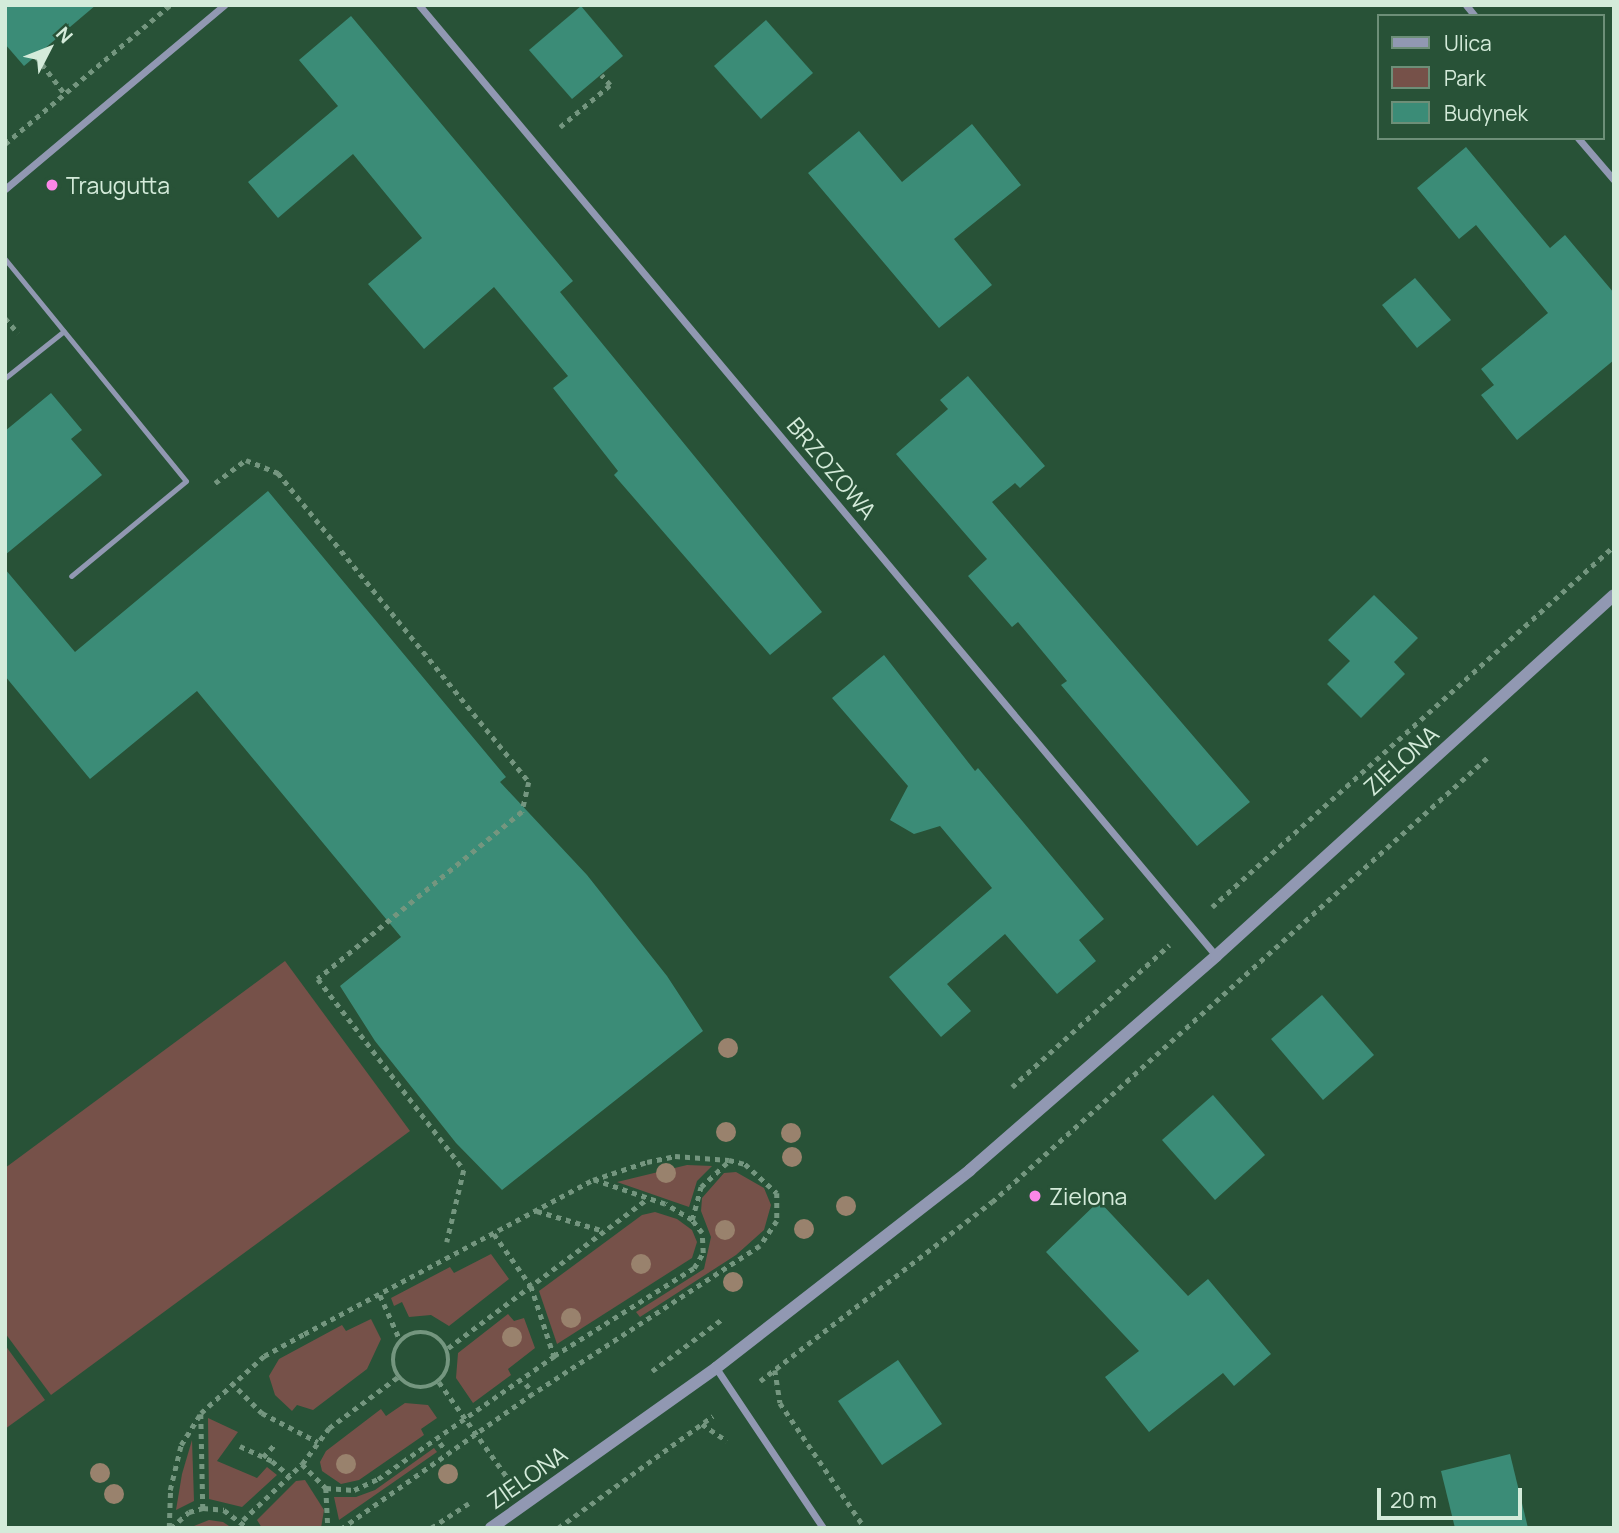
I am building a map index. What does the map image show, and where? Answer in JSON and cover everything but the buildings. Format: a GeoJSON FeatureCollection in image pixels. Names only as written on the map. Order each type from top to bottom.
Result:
{"type":"FeatureCollection","features":[{"type":"Feature","properties":{"kind":"street"},"geometry":{"type":"LineString","coordinates":[[5,189],[224,5]]}},
{"type":"Feature","properties":{"kind":"street","name":"BRZOZOWA"},"geometry":{"type":"LineString","coordinates":[[419,5],[1216,956]]}},
{"type":"Feature","properties":{"kind":"street"},"geometry":{"type":"LineString","coordinates":[[1580,140],[1614,180]]}},
{"type":"Feature","properties":{"kind":"street","name":"ZIELONA"},"geometry":{"type":"LineString","coordinates":[[491,1528],[716,1368],[970,1170],[1216,956],[1614,595]]}},
{"type":"Feature","properties":{"kind":"street"},"geometry":{"type":"LineString","coordinates":[[716,1368],[823,1528]]}},
{"type":"Feature","properties":{"kind":"lane"},"geometry":{"type":"LineString","coordinates":[[5,259],[186,481],[71,576]]}},
{"type":"Feature","properties":{"kind":"lane"},"geometry":{"type":"LineString","coordinates":[[5,378],[64,331]]}},
{"type":"Feature","properties":{"kind":"path"},"geometry":{"type":"LineString","coordinates":[[5,144],[170,5]]}},
{"type":"Feature","properties":{"kind":"path"},"geometry":{"type":"LineString","coordinates":[[36,56],[65,93]]}},
{"type":"Feature","properties":{"kind":"path"},"geometry":{"type":"LineString","coordinates":[[552,133],[610,85],[601,75]]}},
{"type":"Feature","properties":{"kind":"path"},"geometry":{"type":"LineString","coordinates":[[186,481],[206,490],[246,460],[278,472],[528,782],[522,812],[318,979],[464,1170],[447,1242]]}},
{"type":"Feature","properties":{"kind":"path"},"geometry":{"type":"LineString","coordinates":[[1009,1090],[1614,546]]}},
{"type":"Feature","properties":{"kind":"path"},"geometry":{"type":"LineString","coordinates":[[170,1528],[170,1490],[181,1445],[201,1413],[231,1382],[264,1356],[593,1180],[674,1156],[729,1160],[745,1164],[777,1193],[777,1221],[760,1246],[477,1433],[343,1528]]}},
{"type":"Feature","properties":{"kind":"path"},"geometry":{"type":"LineString","coordinates":[[692,1220],[701,1187],[729,1160]]}},
{"type":"Feature","properties":{"kind":"path"},"geometry":{"type":"LineString","coordinates":[[302,1464],[326,1488],[354,1490],[378,1479],[554,1356],[694,1268],[703,1253],[702,1233],[692,1220],[648,1198],[593,1180]]}},
{"type":"Feature","properties":{"kind":"path"},"geometry":{"type":"LineString","coordinates":[[448,1348],[648,1198]]}},
{"type":"Feature","properties":{"kind":"path"},"geometry":{"type":"LineString","coordinates":[[536,1211],[604,1231]]}},
{"type":"Feature","properties":{"kind":"path"},"geometry":{"type":"LineString","coordinates":[[494,1234],[531,1286],[554,1356]]}},
{"type":"Feature","properties":{"kind":"path"},"geometry":{"type":"LineString","coordinates":[[380,1294],[400,1340],[393,1365],[398,1377],[410,1387],[426,1389],[439,1382],[450,1360],[448,1348],[427,1332],[400,1340]]}},
{"type":"Feature","properties":{"kind":"path"},"geometry":{"type":"LineString","coordinates":[[641,1379],[730,1313]]}},
{"type":"Feature","properties":{"kind":"path"},"geometry":{"type":"LineString","coordinates":[[775,1370],[780,1404],[865,1528]]}},
{"type":"Feature","properties":{"kind":"path"},"geometry":{"type":"LineString","coordinates":[[243,1520],[302,1464],[329,1428],[398,1377]]}},
{"type":"Feature","properties":{"kind":"path"},"geometry":{"type":"LineString","coordinates":[[231,1382],[262,1413],[318,1442]]}},
{"type":"Feature","properties":{"kind":"path"},"geometry":{"type":"LineString","coordinates":[[439,1382],[507,1477]]}},
{"type":"Feature","properties":{"kind":"path"},"geometry":{"type":"LineString","coordinates":[[201,1413],[203,1508]]}},
{"type":"Feature","properties":{"kind":"path"},"geometry":{"type":"LineString","coordinates":[[262,1457],[276,1443]]}},
{"type":"Feature","properties":{"kind":"path"},"geometry":{"type":"LineString","coordinates":[[240,1446],[290,1476]]}},
{"type":"Feature","properties":{"kind":"path"},"geometry":{"type":"LineString","coordinates":[[496,1485],[518,1469]]}},
{"type":"Feature","properties":{"kind":"path"},"geometry":{"type":"LineString","coordinates":[[326,1488],[328,1528]]}},
{"type":"Feature","properties":{"kind":"path"},"geometry":{"type":"LineString","coordinates":[[432,1528],[474,1499]]}},
{"type":"Feature","properties":{"kind":"path"},"geometry":{"type":"LineString","coordinates":[[170,1528],[189,1512],[203,1508],[224,1510],[243,1520],[248,1528]]}},
{"type":"Feature","properties":{"kind":"green space"},"geometry":{"type":"Polygon","coordinates":[[[285,961],[410,1131],[51,1395],[5,1333],[5,1168],[285,961]]]}},
{"type":"Feature","properties":{"kind":"green space"},"geometry":{"type":"Polygon","coordinates":[[[687,1165],[712,1166],[697,1181],[689,1207],[617,1182],[687,1165]]]}},
{"type":"Feature","properties":{"kind":"green space"},"geometry":{"type":"Polygon","coordinates":[[[736,1172],[764,1188],[771,1205],[764,1230],[736,1255],[640,1317],[636,1312],[704,1269],[711,1237],[701,1211],[702,1198],[724,1173],[736,1172]]]}},
{"type":"Feature","properties":{"kind":"green space"},"geometry":{"type":"Polygon","coordinates":[[[655,1212],[677,1219],[692,1230],[697,1242],[692,1258],[557,1344],[539,1291],[642,1215],[655,1212]]]}},
{"type":"Feature","properties":{"kind":"green space"},"geometry":{"type":"Polygon","coordinates":[[[491,1254],[509,1279],[449,1326],[431,1315],[409,1317],[402,1302],[394,1306],[391,1298],[450,1267],[454,1273],[491,1254]]]}},
{"type":"Feature","properties":{"kind":"green space"},"geometry":{"type":"Polygon","coordinates":[[[508,1314],[514,1321],[524,1318],[535,1348],[508,1369],[511,1375],[473,1403],[456,1378],[458,1353],[508,1314]]]}},
{"type":"Feature","properties":{"kind":"green space"},"geometry":{"type":"Polygon","coordinates":[[[371,1319],[381,1339],[367,1369],[313,1410],[297,1405],[292,1411],[275,1395],[269,1376],[279,1359],[342,1325],[346,1331],[371,1319]]]}},
{"type":"Feature","properties":{"kind":"green space"},"geometry":{"type":"Polygon","coordinates":[[[5,1345],[45,1400],[5,1429],[5,1345]]]}},
{"type":"Feature","properties":{"kind":"green space"},"geometry":{"type":"Polygon","coordinates":[[[405,1403],[428,1405],[437,1418],[421,1429],[424,1435],[359,1480],[341,1484],[322,1471],[320,1462],[326,1451],[381,1409],[386,1416],[405,1403]]]}},
{"type":"Feature","properties":{"kind":"green space"},"geometry":{"type":"Polygon","coordinates":[[[208,1418],[238,1432],[217,1461],[257,1478],[267,1467],[277,1475],[242,1507],[209,1499],[208,1418]]]}},
{"type":"Feature","properties":{"kind":"green space"},"geometry":{"type":"Polygon","coordinates":[[[192,1440],[194,1501],[176,1510],[182,1474],[192,1440]]]}},
{"type":"Feature","properties":{"kind":"green space"},"geometry":{"type":"Polygon","coordinates":[[[434,1448],[437,1452],[339,1520],[334,1497],[356,1497],[375,1490],[434,1448]]]}},
{"type":"Feature","properties":{"kind":"green space"},"geometry":{"type":"Polygon","coordinates":[[[305,1480],[324,1510],[321,1528],[262,1528],[257,1520],[296,1481],[305,1480]]]}},
{"type":"Feature","properties":{"kind":"green space"},"geometry":{"type":"Polygon","coordinates":[[[209,1520],[223,1522],[232,1528],[189,1528],[209,1520]]]}},
{"type":"Feature","properties":{"kind":"place","name":"Traugutta"},"geometry":{"type":"Point","coordinates":[52,185]}},
{"type":"Feature","properties":{"kind":"place","name":"Zielona"},"geometry":{"type":"Point","coordinates":[1035,1196]}}]}
